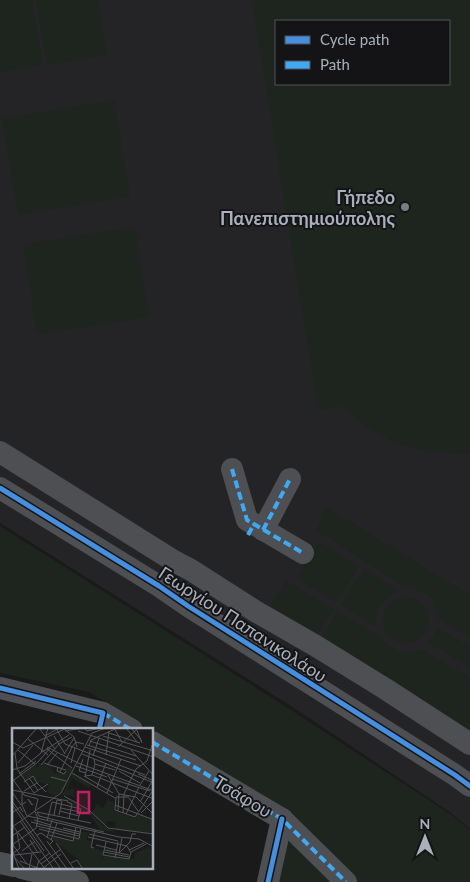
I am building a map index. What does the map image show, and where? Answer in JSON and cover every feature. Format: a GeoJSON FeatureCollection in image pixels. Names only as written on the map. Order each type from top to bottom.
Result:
{"type":"FeatureCollection","features":[{"type":"Feature","properties":{"kind":"street","name":"Γεωργίου Παπανικολάου"},"geometry":{"type":"LineString","coordinates":[[0,452],[174,561],[192,570],[384,688],[470,744]]}},
{"type":"Feature","properties":{"kind":"street"},"geometry":{"type":"LineString","coordinates":[[232,469],[247,520],[255,530],[303,554]]}},
{"type":"Feature","properties":{"kind":"street"},"geometry":{"type":"LineString","coordinates":[[255,530],[290,479]]}},
{"type":"Feature","properties":{"kind":"street","name":"Γεωργίου Παπανικολάου"},"geometry":{"type":"LineString","coordinates":[[0,488],[159,586],[470,786]]}},
{"type":"Feature","properties":{"kind":"street"},"geometry":{"type":"LineString","coordinates":[[0,688],[125,728]]}},
{"type":"Feature","properties":{"kind":"street","name":"Τσάφου"},"geometry":{"type":"LineString","coordinates":[[154,743],[282,819],[346,882]]}},
{"type":"Feature","properties":{"kind":"street"},"geometry":{"type":"LineString","coordinates":[[268,882],[282,819]]}},
{"type":"Feature","properties":{"kind":"street"},"geometry":{"type":"LineString","coordinates":[[31,870],[67,878]]}},
{"type":"Feature","properties":{"kind":"shaded area"},"geometry":{"type":"Polygon","coordinates":[[[0,0],[470,0],[470,829],[451,813],[291,706],[0,523],[0,0]]]}},
{"type":"Feature","properties":{"kind":"shaded area"},"geometry":{"type":"Polygon","coordinates":[[[0,0],[32,0],[43,65],[0,72],[0,0]]]}},
{"type":"Feature","properties":{"kind":"shaded area"},"geometry":{"type":"Polygon","coordinates":[[[36,0],[98,0],[107,55],[47,65],[36,0]]]}},
{"type":"Feature","properties":{"kind":"shaded area"},"geometry":{"type":"Polygon","coordinates":[[[252,0],[470,0],[470,453],[424,450],[393,442],[363,424],[343,406],[318,410],[252,0]]]}},
{"type":"Feature","properties":{"kind":"shaded area"},"geometry":{"type":"Polygon","coordinates":[[[114,100],[130,196],[18,215],[2,119],[114,100]]]}},
{"type":"Feature","properties":{"kind":"shaded area"},"geometry":{"type":"Polygon","coordinates":[[[135,227],[149,317],[37,334],[23,244],[135,227]]]}},
{"type":"Feature","properties":{"kind":"shaded area"},"geometry":{"type":"Polygon","coordinates":[[[326,507],[470,595],[470,638],[439,619],[432,600],[426,594],[403,586],[316,530],[326,507]]]}},
{"type":"Feature","properties":{"kind":"shaded area"},"geometry":{"type":"Polygon","coordinates":[[[0,526],[291,710],[452,815],[470,830],[470,882],[279,882],[293,820],[154,733],[154,728],[147,728],[89,692],[0,673],[0,526]]]}},
{"type":"Feature","properties":{"kind":"shaded area"},"geometry":{"type":"Polygon","coordinates":[[[319,542],[359,566],[337,602],[297,579],[319,542]]]}},
{"type":"Feature","properties":{"kind":"shaded area"},"geometry":{"type":"Polygon","coordinates":[[[364,569],[399,591],[388,597],[381,604],[377,613],[376,626],[341,605],[364,569]]]}},
{"type":"Feature","properties":{"kind":"shaded area"},"geometry":{"type":"Polygon","coordinates":[[[286,581],[333,609],[318,635],[271,606],[286,581]]]}},
{"type":"Feature","properties":{"kind":"shaded area"},"geometry":{"type":"Polygon","coordinates":[[[406,597],[419,601],[425,607],[429,620],[425,633],[419,639],[406,643],[393,639],[387,633],[383,620],[387,607],[393,601],[406,597]]]}},
{"type":"Feature","properties":{"kind":"shaded area"},"geometry":{"type":"Polygon","coordinates":[[[337,612],[372,632],[396,650],[407,653],[421,649],[470,678],[470,729],[322,638],[337,612]]]}},
{"type":"Feature","properties":{"kind":"shaded area"},"geometry":{"type":"Polygon","coordinates":[[[437,628],[470,647],[470,667],[427,642],[433,637],[437,628]]]}},
{"type":"Feature","properties":{"kind":"marked path"},"geometry":{"type":"LineString","coordinates":[[232,469],[247,520],[303,553]]}},
{"type":"Feature","properties":{"kind":"marked path"},"geometry":{"type":"LineString","coordinates":[[263,530],[290,479]]}},
{"type":"Feature","properties":{"kind":"marked path"},"geometry":{"type":"LineString","coordinates":[[248,535],[254,524]]}},
{"type":"Feature","properties":{"kind":"marked path"},"geometry":{"type":"LineString","coordinates":[[103,713],[129,728]]}},
{"type":"Feature","properties":{"kind":"marked path"},"geometry":{"type":"LineString","coordinates":[[154,743],[282,819],[346,882]]}},
{"type":"Feature","properties":{"kind":"cycle path"},"geometry":{"type":"LineString","coordinates":[[0,488],[159,586],[470,786]]}},
{"type":"Feature","properties":{"kind":"cycle path"},"geometry":{"type":"LineString","coordinates":[[0,688],[103,713],[99,728]]}},
{"type":"Feature","properties":{"kind":"cycle path"},"geometry":{"type":"LineString","coordinates":[[268,882],[282,819]]}},
{"type":"Feature","properties":{"kind":"place","name":"Γήπεδο Πανεπιστημιούπολης"},"geometry":{"type":"Point","coordinates":[405,207]}}]}
